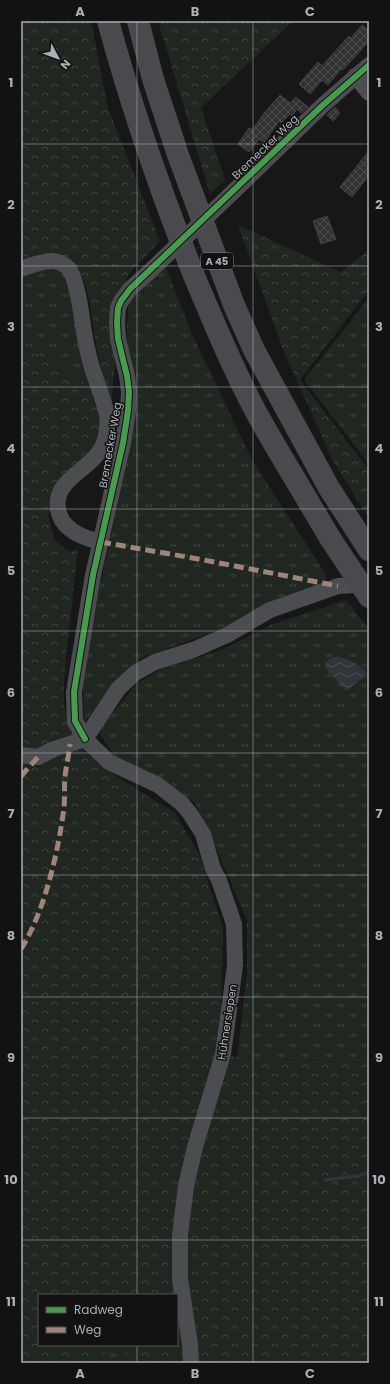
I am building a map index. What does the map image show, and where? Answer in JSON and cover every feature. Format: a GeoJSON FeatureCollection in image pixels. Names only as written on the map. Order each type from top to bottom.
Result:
{"type":"FeatureCollection","features":[{"type":"Feature","properties":{"kind":"highway","name":"A 45"},"geometry":{"type":"LineString","coordinates":[[108,21],[125,84],[151,164],[213,321],[256,412],[330,538],[369,597]]}},
{"type":"Feature","properties":{"kind":"highway","name":"A 45"},"geometry":{"type":"LineString","coordinates":[[138,21],[153,79],[178,155],[234,304],[254,350],[330,488],[369,550]]}},
{"type":"Feature","properties":{"kind":"street","name":"Bremecker Weg"},"geometry":{"type":"LineString","coordinates":[[85,739],[78,729],[75,721],[74,692],[94,575],[123,443],[128,411],[129,392],[127,376],[118,339],[118,308],[121,301],[130,289],[323,105],[369,65]]}},
{"type":"Feature","properties":{"kind":"street"},"geometry":{"type":"LineString","coordinates":[[355,76],[369,93]]}},
{"type":"Feature","properties":{"kind":"street"},"geometry":{"type":"LineString","coordinates":[[21,270],[38,262],[50,260],[61,264],[69,270],[75,282],[88,352],[107,416],[107,429],[104,442],[99,453],[82,470],[66,482],[61,490],[58,498],[58,510],[63,521],[72,531],[85,538],[101,542]]}},
{"type":"Feature","properties":{"kind":"street"},"geometry":{"type":"LineString","coordinates":[[21,754],[38,757],[54,749],[85,739],[118,689],[135,673],[155,662],[193,650],[227,635],[270,610],[338,586],[369,584]]}},
{"type":"Feature","properties":{"kind":"street","name":"Hühnersiepen"},"geometry":{"type":"LineString","coordinates":[[85,739],[109,762],[158,785],[189,812],[203,834],[213,869],[219,880],[234,924],[235,966],[223,1054],[195,1147],[186,1186],[180,1234],[180,1279],[190,1344],[191,1363]]}},
{"type":"Feature","properties":{"kind":"green space"},"geometry":{"type":"Polygon","coordinates":[[[21,21],[91,21],[108,108],[160,241],[129,274],[114,302],[109,323],[116,354],[111,407],[95,338],[89,297],[79,272],[71,262],[59,256],[41,254],[21,260],[21,21]]]}},
{"type":"Feature","properties":{"kind":"green space"},"geometry":{"type":"Polygon","coordinates":[[[158,21],[293,21],[201,108],[225,180],[210,194],[158,21]]]}},
{"type":"Feature","properties":{"kind":"green space"},"geometry":{"type":"Polygon","coordinates":[[[238,225],[341,272],[369,250],[369,290],[300,380],[369,470],[369,519],[333,461],[284,352],[238,225]]]}},
{"type":"Feature","properties":{"kind":"green space"},"geometry":{"type":"Polygon","coordinates":[[[165,265],[192,334],[252,460],[325,573],[328,590],[144,657],[123,675],[84,723],[83,677],[97,599],[125,470],[138,393],[126,339],[129,301],[165,265]]]}},
{"type":"Feature","properties":{"kind":"green space"},"geometry":{"type":"Polygon","coordinates":[[[39,268],[57,268],[65,276],[71,288],[90,386],[28,349],[21,353],[21,276],[39,268]]]}},
{"type":"Feature","properties":{"kind":"green space"},"geometry":{"type":"Polygon","coordinates":[[[369,298],[369,464],[304,380],[369,298]]]}},
{"type":"Feature","properties":{"kind":"green space"},"geometry":{"type":"Polygon","coordinates":[[[28,349],[90,386],[106,416],[92,447],[48,514],[54,540],[70,552],[78,549],[66,656],[64,707],[84,748],[119,778],[175,813],[199,854],[223,928],[220,1055],[369,1063],[369,1363],[140,1363],[114,1346],[178,1346],[178,1294],[38,1294],[38,1346],[107,1346],[103,1363],[21,1363],[21,353],[28,349]]]}},
{"type":"Feature","properties":{"kind":"green space"},"geometry":{"type":"Polygon","coordinates":[[[346,600],[369,629],[369,1063],[237,1057],[247,974],[247,921],[224,866],[195,803],[117,760],[98,731],[137,683],[162,669],[221,650],[273,624],[346,600]]]}},
{"type":"Feature","properties":{"kind":"green space"},"geometry":{"type":"Polygon","coordinates":[[[107,1346],[114,1346],[140,1363],[103,1363],[107,1346]]]}},
{"type":"Feature","properties":{"kind":"water"},"geometry":{"type":"Polygon","coordinates":[[[337,656],[354,663],[368,674],[346,691],[324,666],[329,659],[337,656]]]}},
{"type":"Feature","properties":{"kind":"building"},"geometry":{"type":"Polygon","coordinates":[[[362,25],[369,31],[369,41],[343,70],[341,69],[328,85],[322,80],[310,94],[299,84],[318,62],[322,66],[349,36],[351,38],[362,25]]]}},
{"type":"Feature","properties":{"kind":"building"},"geometry":{"type":"Polygon","coordinates":[[[280,95],[290,103],[296,97],[308,107],[301,113],[297,109],[292,116],[290,114],[281,123],[279,121],[264,143],[259,139],[249,152],[238,144],[249,128],[252,130],[280,95]]]}},
{"type":"Feature","properties":{"kind":"building"},"geometry":{"type":"Polygon","coordinates":[[[335,107],[340,113],[333,121],[327,115],[335,107]]]}},
{"type":"Feature","properties":{"kind":"building"},"geometry":{"type":"Polygon","coordinates":[[[369,151],[369,175],[352,197],[340,187],[369,151]]]}},
{"type":"Feature","properties":{"kind":"building"},"geometry":{"type":"Polygon","coordinates":[[[327,216],[336,239],[321,244],[313,221],[327,216]]]}},
{"type":"Feature","properties":{"kind":"waterway"},"geometry":{"type":"LineString","coordinates":[[325,1180],[359,1176],[369,1172]]}},
{"type":"Feature","properties":{"kind":"marked path"},"geometry":{"type":"LineString","coordinates":[[101,542],[338,586]]}},
{"type":"Feature","properties":{"kind":"marked path"},"geometry":{"type":"LineString","coordinates":[[21,949],[44,899],[54,862],[64,808],[65,777],[70,744]]}},
{"type":"Feature","properties":{"kind":"marked path"},"geometry":{"type":"LineString","coordinates":[[21,776],[38,757]]}},
{"type":"Feature","properties":{"kind":"cycle path"},"geometry":{"type":"LineString","coordinates":[[85,739],[75,721],[74,692],[93,575],[123,443],[128,411],[129,392],[127,376],[118,339],[118,308],[121,301],[130,289],[323,105],[369,65]]}}]}
